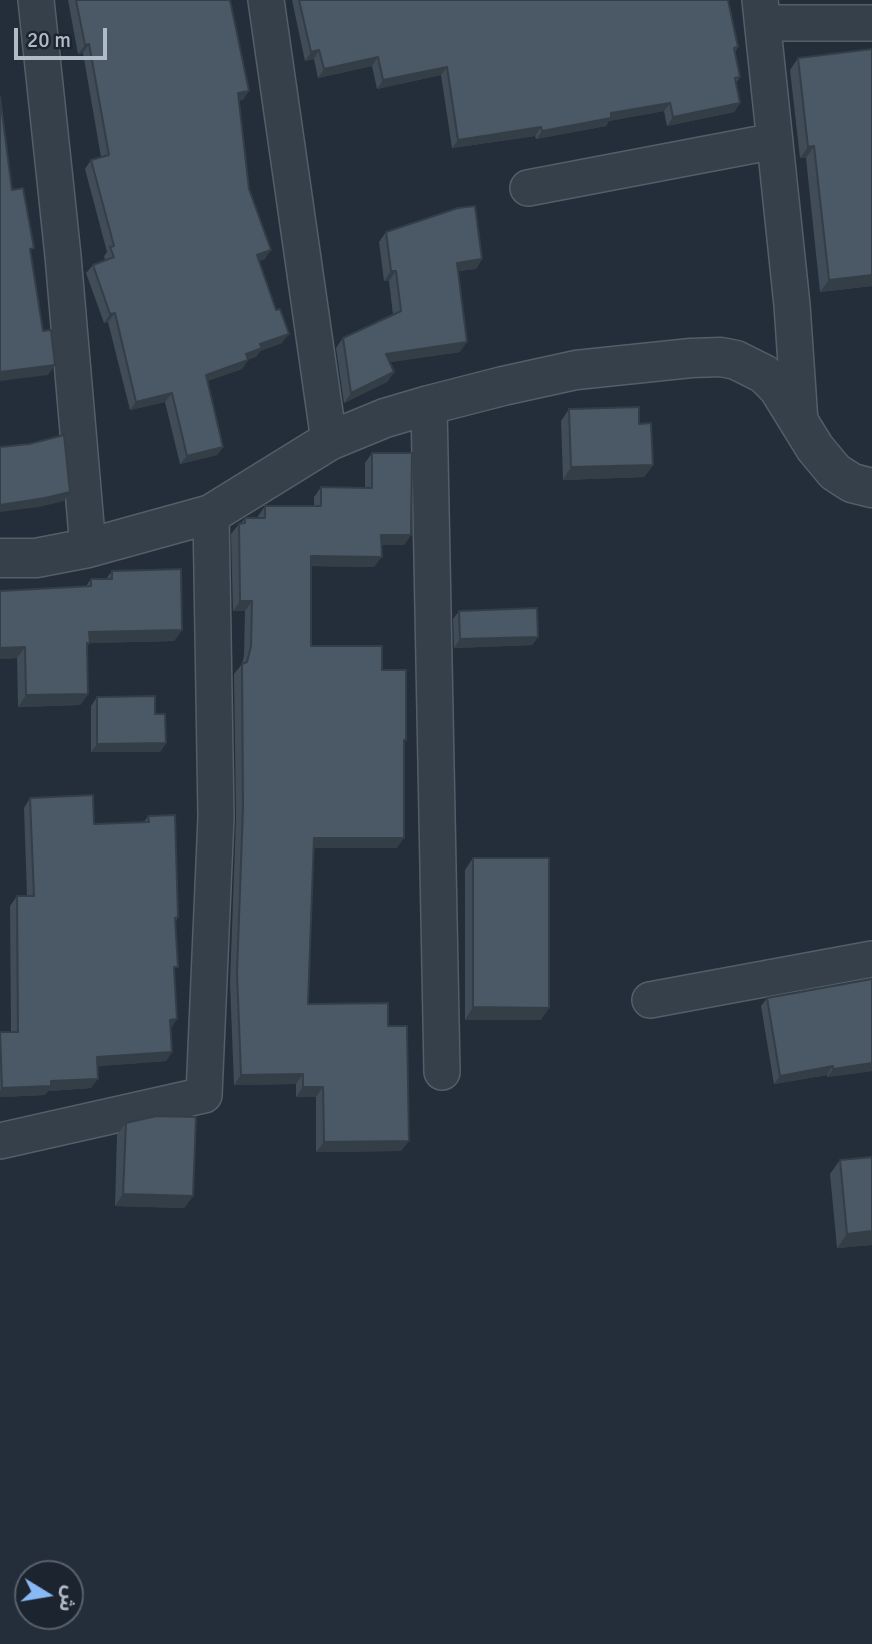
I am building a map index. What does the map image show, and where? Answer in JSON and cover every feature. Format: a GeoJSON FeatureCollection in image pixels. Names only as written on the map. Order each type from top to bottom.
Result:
{"type":"FeatureCollection","features":[{"type":"Feature","properties":{"kind":"street"},"geometry":{"type":"LineString","coordinates":[[36,0],[63,256],[88,548]]}},
{"type":"Feature","properties":{"kind":"street"},"geometry":{"type":"LineString","coordinates":[[266,0],[329,441]]}},
{"type":"Feature","properties":{"kind":"street"},"geometry":{"type":"LineString","coordinates":[[800,422],[792,305],[762,11],[872,23]]}},
{"type":"Feature","properties":{"kind":"street"},"geometry":{"type":"LineString","coordinates":[[528,188],[775,141]]}},
{"type":"Feature","properties":{"kind":"street"},"geometry":{"type":"LineString","coordinates":[[0,558],[36,558],[88,548],[211,514],[329,441],[385,418],[429,405],[576,370],[691,358],[721,357],[736,360],[764,374],[778,388],[815,448],[835,472],[852,483],[872,488]]}},
{"type":"Feature","properties":{"kind":"street"},"geometry":{"type":"LineString","coordinates":[[429,405],[442,1072]]}},
{"type":"Feature","properties":{"kind":"street"},"geometry":{"type":"LineString","coordinates":[[0,1142],[204,1095],[216,817],[211,514]]}},
{"type":"Feature","properties":{"kind":"street"},"geometry":{"type":"LineString","coordinates":[[650,1000],[872,959]]}},
{"type":"Feature","properties":{"kind":"building"},"geometry":{"type":"Polygon","coordinates":[[[76,0],[230,0],[249,91],[238,93],[249,189],[271,250],[257,255],[276,310],[280,309],[289,334],[260,344],[262,348],[246,354],[248,360],[206,375],[223,447],[187,456],[172,393],[136,402],[115,313],[110,314],[93,265],[114,257],[110,247],[114,246],[91,160],[109,155],[89,44],[85,45],[76,0]]]}},
{"type":"Feature","properties":{"kind":"building"},"geometry":{"type":"Polygon","coordinates":[[[299,0],[728,0],[738,47],[734,48],[740,77],[735,78],[740,103],[673,117],[670,103],[611,113],[611,118],[542,131],[541,127],[458,140],[447,67],[383,80],[378,57],[324,69],[319,50],[311,52],[299,0]]]}},
{"type":"Feature","properties":{"kind":"building"},"geometry":{"type":"Polygon","coordinates":[[[872,49],[872,275],[829,280],[814,146],[808,147],[798,58],[872,49]]]}},
{"type":"Feature","properties":{"kind":"building"},"geometry":{"type":"Polygon","coordinates":[[[0,97],[12,190],[23,188],[34,248],[30,249],[43,331],[51,330],[55,365],[0,372],[0,97]]]}},
{"type":"Feature","properties":{"kind":"building"},"geometry":{"type":"Polygon","coordinates":[[[475,206],[482,259],[457,263],[467,342],[386,354],[394,372],[351,393],[343,338],[401,311],[396,271],[391,271],[386,232],[458,208],[475,206]]]}},
{"type":"Feature","properties":{"kind":"building"},"geometry":{"type":"Polygon","coordinates":[[[639,407],[639,424],[651,423],[653,465],[571,467],[569,409],[639,407]]]}},
{"type":"Feature","properties":{"kind":"building"},"geometry":{"type":"Polygon","coordinates":[[[64,435],[70,492],[0,505],[0,447],[29,444],[64,435]]]}},
{"type":"Feature","properties":{"kind":"building"},"geometry":{"type":"Polygon","coordinates":[[[372,453],[412,453],[411,535],[381,535],[382,557],[311,556],[311,646],[382,646],[382,670],[406,670],[404,838],[314,838],[308,1004],[388,1003],[388,1026],[407,1026],[409,1141],[324,1142],[323,1087],[303,1087],[303,1074],[241,1075],[237,973],[243,807],[242,664],[247,662],[251,646],[252,601],[240,601],[239,524],[245,523],[245,518],[265,518],[265,506],[321,506],[321,487],[372,488],[372,453]]]}},
{"type":"Feature","properties":{"kind":"building"},"geometry":{"type":"Polygon","coordinates":[[[181,569],[182,630],[89,632],[88,694],[26,695],[25,647],[0,648],[0,591],[91,586],[91,579],[112,579],[112,571],[181,569]]]}},
{"type":"Feature","properties":{"kind":"building"},"geometry":{"type":"Polygon","coordinates":[[[537,608],[538,637],[460,639],[459,611],[537,608]]]}},
{"type":"Feature","properties":{"kind":"building"},"geometry":{"type":"Polygon","coordinates":[[[155,696],[155,714],[165,714],[166,743],[97,744],[97,697],[155,696]]]}},
{"type":"Feature","properties":{"kind":"building"},"geometry":{"type":"Polygon","coordinates":[[[93,795],[94,824],[149,822],[148,816],[175,815],[178,967],[174,967],[177,1019],[170,1020],[172,1052],[97,1057],[98,1079],[51,1081],[51,1086],[2,1088],[0,1032],[18,1032],[17,896],[34,896],[30,798],[93,795]]]}},
{"type":"Feature","properties":{"kind":"building"},"geometry":{"type":"Polygon","coordinates":[[[473,858],[549,858],[549,1008],[473,1007],[473,858]]]}},
{"type":"Feature","properties":{"kind":"building"},"geometry":{"type":"Polygon","coordinates":[[[872,979],[872,1063],[833,1069],[833,1066],[780,1076],[767,998],[872,979]]]}},
{"type":"Feature","properties":{"kind":"building"},"geometry":{"type":"Polygon","coordinates":[[[156,1116],[196,1117],[193,1196],[123,1194],[126,1123],[156,1116]]]}},
{"type":"Feature","properties":{"kind":"building"},"geometry":{"type":"Polygon","coordinates":[[[872,1157],[872,1231],[847,1234],[840,1160],[872,1157]]]}}]}
